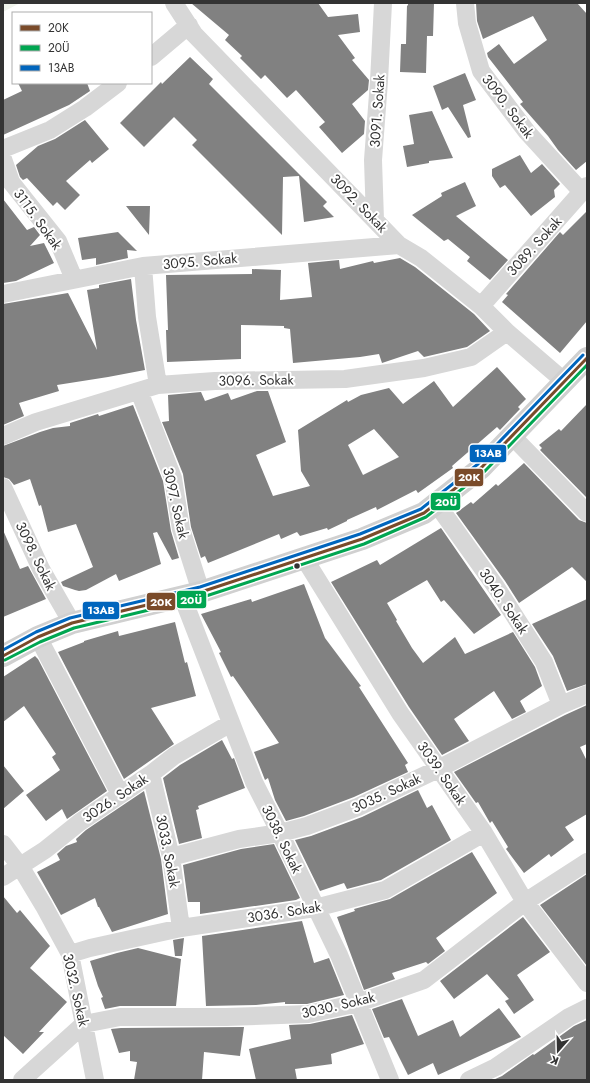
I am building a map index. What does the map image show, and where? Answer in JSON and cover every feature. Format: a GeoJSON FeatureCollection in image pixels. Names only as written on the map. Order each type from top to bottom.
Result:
{"type":"FeatureCollection","features":[{"type":"Feature","properties":{"kind":"street","name":"3092. Sokak"},"geometry":{"type":"LineString","coordinates":[[174,3],[194,34],[399,245],[421,258],[481,306],[507,332],[564,381]]}},
{"type":"Feature","properties":{"kind":"street","name":"3091. Sokak"},"geometry":{"type":"LineString","coordinates":[[375,220],[373,160],[383,3]]}},
{"type":"Feature","properties":{"kind":"street","name":"3090. Sokak"},"geometry":{"type":"LineString","coordinates":[[465,3],[467,23],[481,71],[527,132],[585,189]]}},
{"type":"Feature","properties":{"kind":"street"},"geometry":{"type":"LineString","coordinates":[[152,56],[189,25]]}},
{"type":"Feature","properties":{"kind":"street"},"geometry":{"type":"LineString","coordinates":[[3,149],[50,130],[85,108],[117,84]]}},
{"type":"Feature","properties":{"kind":"street","name":"3115. Sokak"},"geometry":{"type":"LineString","coordinates":[[3,159],[11,182],[58,241],[74,279]]}},
{"type":"Feature","properties":{"kind":"street","name":"3089. Sokak"},"geometry":{"type":"LineString","coordinates":[[481,306],[585,189]]}},
{"type":"Feature","properties":{"kind":"street","name":"3095. Sokak"},"geometry":{"type":"LineString","coordinates":[[3,294],[143,266],[399,245]]}},
{"type":"Feature","properties":{"kind":"street"},"geometry":{"type":"LineString","coordinates":[[143,266],[147,317],[158,385]]}},
{"type":"Feature","properties":{"kind":"street","name":"3096. Sokak"},"geometry":{"type":"LineString","coordinates":[[3,436],[36,422],[158,385],[215,381],[345,379],[424,368],[471,356],[507,332]]}},
{"type":"Feature","properties":{"kind":"street"},"geometry":{"type":"LineString","coordinates":[[3,656],[38,637],[72,623],[192,594],[362,538],[424,513],[481,468],[587,358]]}},
{"type":"Feature","properties":{"kind":"street","name":"3097. Sokak"},"geometry":{"type":"LineString","coordinates":[[140,391],[173,478],[192,594]]}},
{"type":"Feature","properties":{"kind":"street"},"geometry":{"type":"LineString","coordinates":[[512,436],[587,513]]}},
{"type":"Feature","properties":{"kind":"street","name":"3098. Sokak"},"geometry":{"type":"LineString","coordinates":[[3,487],[40,569],[72,623]]}},
{"type":"Feature","properties":{"kind":"street","name":"3040. Sokak"},"geometry":{"type":"LineString","coordinates":[[436,503],[496,587],[544,662],[561,705]]}},
{"type":"Feature","properties":{"kind":"street","name":"3039. Sokak"},"geometry":{"type":"LineString","coordinates":[[304,558],[400,713],[484,833],[525,902],[587,983]]}},
{"type":"Feature","properties":{"kind":"street","name":"3038. Sokak"},"geometry":{"type":"LineString","coordinates":[[192,594],[231,723],[254,782],[339,955],[390,1080]]}},
{"type":"Feature","properties":{"kind":"street"},"geometry":{"type":"LineString","coordinates":[[38,637],[120,794]]}},
{"type":"Feature","properties":{"kind":"street","name":"3035. Sokak"},"geometry":{"type":"LineString","coordinates":[[171,856],[240,839],[280,833],[307,826],[358,807],[438,769],[561,705],[587,694]]}},
{"type":"Feature","properties":{"kind":"street","name":"3026. Sokak"},"geometry":{"type":"LineString","coordinates":[[3,877],[46,850],[80,822],[151,774],[174,756],[231,723]]}},
{"type":"Feature","properties":{"kind":"street","name":"3033. Sokak"},"geometry":{"type":"LineString","coordinates":[[151,774],[171,856],[181,928]]}},
{"type":"Feature","properties":{"kind":"street","name":"3036. Sokak"},"geometry":{"type":"LineString","coordinates":[[70,954],[90,948],[181,928],[315,908],[385,890],[484,833]]}},
{"type":"Feature","properties":{"kind":"street","name":"3032. Sokak"},"geometry":{"type":"LineString","coordinates":[[3,844],[20,866],[70,954],[95,1080]]}},
{"type":"Feature","properties":{"kind":"street","name":"3030. Sokak"},"geometry":{"type":"LineString","coordinates":[[22,1080],[84,1024],[120,1016],[226,1017],[308,1014],[358,1003],[424,980],[525,902],[587,862]]}},
{"type":"Feature","properties":{"kind":"street"},"geometry":{"type":"LineString","coordinates":[[469,1080],[496,1067],[569,1017],[587,1008]]}},
{"type":"Feature","properties":{"kind":"shaded area"},"geometry":{"type":"Polygon","coordinates":[[[3,3],[20,3],[3,12],[3,3]]]}},
{"type":"Feature","properties":{"kind":"building"},"geometry":{"type":"Polygon","coordinates":[[[191,3],[318,3],[328,17],[358,14],[360,32],[338,35],[355,58],[352,60],[369,80],[368,90],[352,104],[365,121],[364,134],[342,153],[319,127],[325,122],[296,90],[287,98],[265,75],[261,79],[240,58],[242,56],[225,40],[229,35],[191,3]]]}},
{"type":"Feature","properties":{"kind":"building"},"geometry":{"type":"Polygon","coordinates":[[[408,3],[434,3],[433,36],[427,36],[426,73],[400,72],[401,44],[406,44],[408,3]]]}},
{"type":"Feature","properties":{"kind":"building"},"geometry":{"type":"Polygon","coordinates":[[[476,3],[577,3],[587,14],[587,161],[576,170],[520,104],[523,102],[488,57],[487,53],[499,44],[514,64],[547,40],[533,16],[483,39],[477,21],[476,3]]]}},
{"type":"Feature","properties":{"kind":"building"},"geometry":{"type":"Polygon","coordinates":[[[190,57],[213,79],[209,84],[327,202],[323,206],[334,217],[304,222],[299,176],[283,177],[282,235],[192,145],[197,140],[174,117],[144,147],[120,123],[161,82],[162,84],[190,57]]]}},
{"type":"Feature","properties":{"kind":"building"},"geometry":{"type":"Polygon","coordinates":[[[465,73],[476,100],[463,105],[471,137],[468,138],[448,107],[442,110],[433,86],[465,73]]]}},
{"type":"Feature","properties":{"kind":"building"},"geometry":{"type":"Polygon","coordinates":[[[18,84],[87,84],[90,91],[69,105],[3,135],[3,100],[22,91],[18,84]]]}},
{"type":"Feature","properties":{"kind":"building"},"geometry":{"type":"Polygon","coordinates":[[[432,111],[453,158],[429,161],[429,163],[407,167],[403,146],[414,144],[409,115],[432,111]]]}},
{"type":"Feature","properties":{"kind":"building"},"geometry":{"type":"Polygon","coordinates":[[[85,120],[109,149],[92,163],[90,160],[66,181],[80,195],[65,210],[57,202],[53,206],[27,178],[23,180],[20,177],[16,165],[38,146],[55,139],[85,120]]]}},
{"type":"Feature","properties":{"kind":"building"},"geometry":{"type":"Polygon","coordinates":[[[520,155],[531,173],[542,164],[560,184],[554,190],[555,197],[531,216],[505,185],[500,188],[492,176],[492,169],[520,155]]]}},
{"type":"Feature","properties":{"kind":"building"},"geometry":{"type":"Polygon","coordinates":[[[465,182],[476,206],[456,216],[508,260],[490,280],[467,261],[470,257],[448,239],[444,241],[412,215],[442,196],[441,193],[465,182]]]}},
{"type":"Feature","properties":{"kind":"building"},"geometry":{"type":"Polygon","coordinates":[[[3,199],[27,230],[34,227],[40,235],[30,246],[44,243],[54,263],[16,281],[3,283],[3,199]]]}},
{"type":"Feature","properties":{"kind":"building"},"geometry":{"type":"Polygon","coordinates":[[[126,206],[150,206],[149,235],[126,206]]]}},
{"type":"Feature","properties":{"kind":"building"},"geometry":{"type":"Polygon","coordinates":[[[587,211],[587,321],[560,353],[502,302],[508,295],[506,294],[560,232],[563,235],[587,211]]]}},
{"type":"Feature","properties":{"kind":"building"},"geometry":{"type":"Polygon","coordinates":[[[118,232],[137,251],[127,250],[128,258],[96,265],[96,258],[82,260],[78,238],[118,232]]]}},
{"type":"Feature","properties":{"kind":"building"},"geometry":{"type":"Polygon","coordinates":[[[400,258],[415,267],[474,314],[490,331],[467,347],[424,357],[418,351],[382,363],[379,354],[293,363],[290,329],[284,328],[284,326],[241,325],[241,359],[167,362],[166,330],[168,330],[166,275],[252,274],[252,269],[281,270],[280,300],[312,297],[308,263],[339,260],[340,269],[373,261],[374,263],[400,258]]]}},
{"type":"Feature","properties":{"kind":"building"},"geometry":{"type":"Polygon","coordinates":[[[131,279],[136,320],[145,370],[57,385],[59,391],[19,403],[24,416],[3,425],[3,304],[68,293],[97,350],[87,290],[99,288],[99,285],[131,279]]]}},
{"type":"Feature","properties":{"kind":"building"},"geometry":{"type":"Polygon","coordinates":[[[497,367],[526,399],[518,407],[520,409],[500,430],[497,427],[452,466],[453,468],[418,493],[416,490],[377,510],[376,507],[328,530],[327,528],[300,536],[297,532],[281,539],[279,534],[208,563],[205,556],[201,558],[191,527],[183,474],[162,422],[169,421],[168,395],[201,392],[205,401],[228,393],[231,400],[257,391],[268,391],[286,442],[256,455],[273,496],[310,486],[301,471],[298,430],[347,400],[348,402],[361,395],[389,388],[403,404],[434,381],[453,407],[497,367]],[[374,429],[348,445],[363,475],[399,457],[374,429]]]}},
{"type":"Feature","properties":{"kind":"building"},"geometry":{"type":"Polygon","coordinates":[[[587,404],[587,498],[540,450],[542,448],[539,445],[559,429],[561,431],[587,404]]]}},
{"type":"Feature","properties":{"kind":"building"},"geometry":{"type":"Polygon","coordinates":[[[133,405],[163,481],[171,531],[179,558],[172,560],[157,532],[153,533],[161,564],[119,581],[116,574],[86,590],[79,591],[63,586],[61,582],[93,567],[76,524],[48,532],[41,505],[39,506],[30,479],[14,485],[9,479],[3,477],[3,446],[40,432],[53,428],[70,426],[70,423],[98,414],[99,416],[133,405]]]}},
{"type":"Feature","properties":{"kind":"building"},"geometry":{"type":"Polygon","coordinates":[[[524,463],[579,520],[587,523],[587,582],[572,567],[519,603],[456,513],[471,502],[473,504],[496,484],[498,486],[524,463]]]}},
{"type":"Feature","properties":{"kind":"building"},"geometry":{"type":"Polygon","coordinates":[[[441,528],[501,615],[474,634],[444,600],[441,602],[427,580],[387,603],[412,648],[423,663],[455,637],[465,654],[513,632],[535,667],[542,686],[520,701],[526,712],[512,719],[494,691],[454,719],[469,741],[442,755],[409,707],[331,582],[377,560],[380,565],[441,528]]]}},
{"type":"Feature","properties":{"kind":"building"},"geometry":{"type":"Polygon","coordinates":[[[3,530],[20,569],[28,566],[46,599],[3,617],[3,530]]]}},
{"type":"Feature","properties":{"kind":"building"},"geometry":{"type":"Polygon","coordinates":[[[304,584],[325,638],[361,686],[359,687],[408,763],[405,765],[408,772],[354,797],[304,816],[286,821],[275,800],[268,778],[265,780],[254,752],[279,743],[233,676],[231,677],[219,653],[221,652],[201,614],[251,599],[252,602],[304,584]]]}},
{"type":"Feature","properties":{"kind":"building"},"geometry":{"type":"Polygon","coordinates":[[[587,599],[587,684],[567,691],[553,656],[532,624],[587,599]]]}},
{"type":"Feature","properties":{"kind":"building"},"geometry":{"type":"Polygon","coordinates":[[[175,622],[185,663],[187,662],[196,696],[151,708],[174,744],[124,779],[58,652],[84,641],[118,631],[119,636],[175,622]]]}},
{"type":"Feature","properties":{"kind":"building"},"geometry":{"type":"Polygon","coordinates":[[[35,656],[38,659],[107,791],[67,819],[62,809],[46,821],[26,795],[60,770],[52,757],[56,754],[24,706],[3,722],[3,677],[35,656]]]}},
{"type":"Feature","properties":{"kind":"building"},"geometry":{"type":"Polygon","coordinates":[[[587,705],[587,744],[580,747],[587,761],[587,814],[565,827],[574,840],[551,857],[549,854],[524,873],[506,849],[508,847],[492,821],[490,823],[478,802],[476,803],[454,772],[587,705]]]}},
{"type":"Feature","properties":{"kind":"building"},"geometry":{"type":"Polygon","coordinates":[[[222,740],[232,759],[234,758],[245,788],[198,806],[199,809],[196,810],[202,838],[179,844],[163,778],[180,765],[222,740]]]}},
{"type":"Feature","properties":{"kind":"building"},"geometry":{"type":"Polygon","coordinates":[[[3,765],[24,791],[3,809],[3,765]]]}},
{"type":"Feature","properties":{"kind":"building"},"geometry":{"type":"Polygon","coordinates":[[[418,790],[427,808],[432,805],[451,840],[381,880],[347,889],[344,883],[320,891],[295,840],[311,836],[362,817],[418,790]]]}},
{"type":"Feature","properties":{"kind":"building"},"geometry":{"type":"Polygon","coordinates":[[[144,791],[161,859],[168,914],[112,932],[98,907],[95,898],[61,915],[37,872],[60,860],[57,854],[66,846],[77,842],[76,839],[86,830],[144,791]]]}},
{"type":"Feature","properties":{"kind":"building"},"geometry":{"type":"Polygon","coordinates":[[[274,844],[300,898],[296,900],[200,914],[200,902],[188,902],[183,865],[241,849],[274,844]]]}},
{"type":"Feature","properties":{"kind":"building"},"geometry":{"type":"Polygon","coordinates":[[[472,852],[497,893],[436,938],[445,951],[428,964],[426,962],[392,973],[395,979],[364,990],[337,917],[355,911],[354,909],[390,899],[472,852]]]}},
{"type":"Feature","properties":{"kind":"building"},"geometry":{"type":"Polygon","coordinates":[[[587,874],[587,966],[540,905],[587,874]]]}},
{"type":"Feature","properties":{"kind":"building"},"geometry":{"type":"Polygon","coordinates":[[[3,896],[17,913],[20,910],[50,946],[30,968],[67,1002],[39,1032],[44,1032],[23,1054],[3,1035],[3,896]]]}},
{"type":"Feature","properties":{"kind":"building"},"geometry":{"type":"Polygon","coordinates":[[[523,917],[550,952],[517,975],[534,1000],[514,1014],[505,1001],[509,999],[487,974],[454,999],[440,981],[523,917]]]}},
{"type":"Feature","properties":{"kind":"building"},"geometry":{"type":"Polygon","coordinates":[[[302,921],[314,963],[329,958],[344,995],[307,1004],[285,1004],[285,1002],[256,1005],[206,1006],[202,936],[302,921]]]}},
{"type":"Feature","properties":{"kind":"building"},"geometry":{"type":"Polygon","coordinates":[[[184,938],[182,956],[175,956],[173,940],[184,938]]]}},
{"type":"Feature","properties":{"kind":"building"},"geometry":{"type":"Polygon","coordinates":[[[138,948],[181,959],[176,1006],[120,1006],[105,1009],[101,998],[103,997],[90,961],[138,948]]]}},
{"type":"Feature","properties":{"kind":"building"},"geometry":{"type":"Polygon","coordinates":[[[402,999],[418,1036],[453,1020],[460,1037],[499,1008],[521,1037],[438,1075],[433,1063],[408,1075],[389,1037],[384,1038],[372,1009],[402,999]]]}},
{"type":"Feature","properties":{"kind":"building"},"geometry":{"type":"Polygon","coordinates":[[[352,1015],[364,1044],[331,1054],[332,1064],[295,1069],[297,1080],[256,1080],[249,1049],[291,1039],[289,1025],[310,1024],[352,1015]]]}},
{"type":"Feature","properties":{"kind":"building"},"geometry":{"type":"Polygon","coordinates":[[[587,1020],[587,1080],[493,1080],[502,1076],[533,1054],[534,1055],[574,1026],[587,1020]]]}},
{"type":"Feature","properties":{"kind":"building"},"geometry":{"type":"Polygon","coordinates":[[[244,1027],[240,1056],[204,1052],[202,1080],[134,1080],[137,1062],[130,1061],[130,1051],[119,1053],[111,1029],[121,1028],[244,1027]]]}},
{"type":"Feature","properties":{"kind":"transit line","name":"13AB"},"geometry":{"type":"LineString","coordinates":[[3,650],[36,632],[70,618],[200,587],[360,534],[421,509],[478,464],[583,355]]}},
{"type":"Feature","properties":{"kind":"transit line","name":"20K"},"geometry":{"type":"LineString","coordinates":[[3,656],[38,637],[72,623],[201,592],[362,539],[424,513],[481,468],[587,358]]}},
{"type":"Feature","properties":{"kind":"transit line","name":"20Ü"},"geometry":{"type":"LineString","coordinates":[[5,660],[40,642],[74,628],[203,597],[364,544],[426,517],[485,471],[587,365]]}}]}
